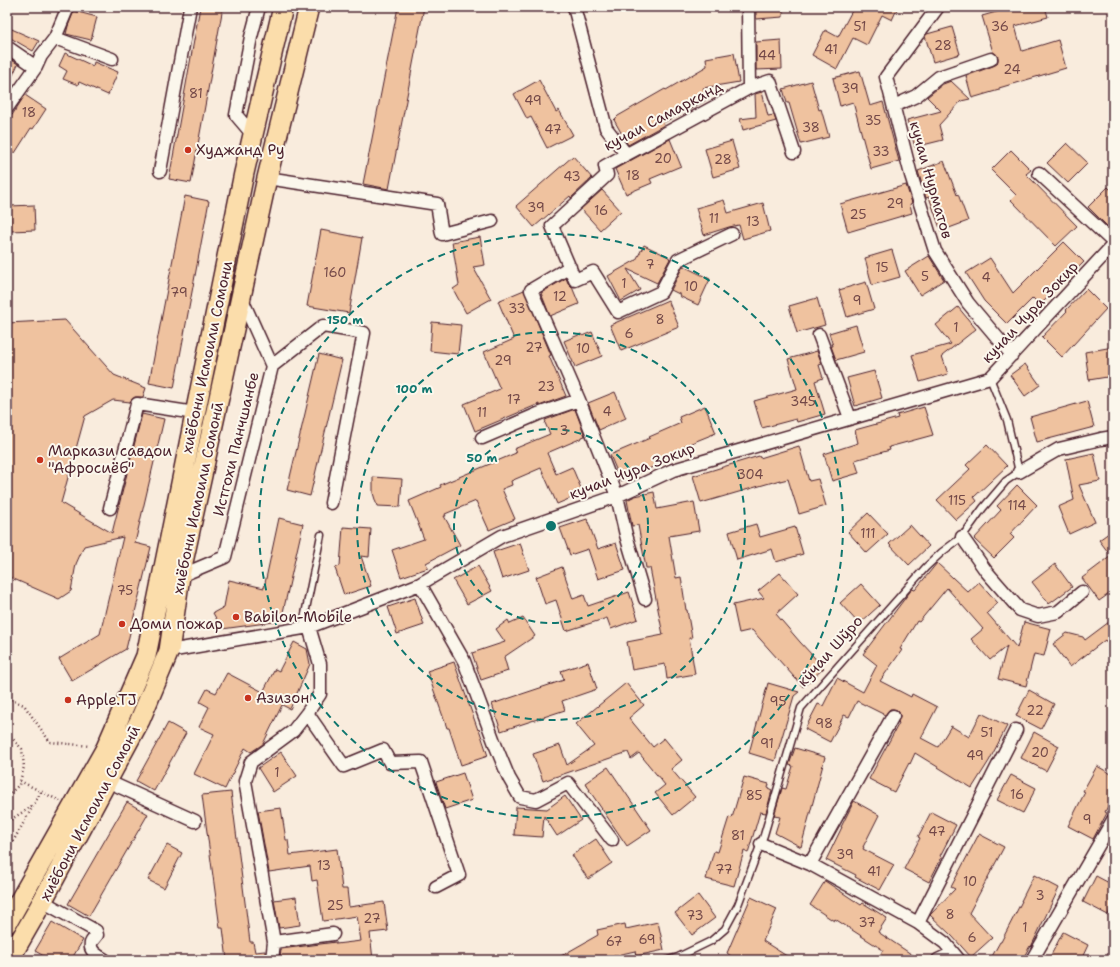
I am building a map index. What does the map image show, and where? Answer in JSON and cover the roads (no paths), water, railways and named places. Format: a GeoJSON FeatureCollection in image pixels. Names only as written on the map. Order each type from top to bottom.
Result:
{"type":"FeatureCollection","features":[{"type":"Feature","properties":{"kind":"main road","name":"хиёбони Исмоили Сомони"},"geometry":{"type":"LineString","coordinates":[[106,748],[146,656],[244,173],[283,7]]}},
{"type":"Feature","properties":{"kind":"main road","name":"хиёбони Исмоили Сомонӣ"},"geometry":{"type":"LineString","coordinates":[[9,960],[140,720],[169,651],[180,576],[267,178],[309,7]]}},
{"type":"Feature","properties":{"kind":"main road","name":"хиёбони Исмоили Сомонӣ"},"geometry":{"type":"LineString","coordinates":[[7,923],[106,748]]}},
{"type":"Feature","properties":{"kind":"street"},"geometry":{"type":"LineString","coordinates":[[7,108],[36,67],[41,56],[55,38],[68,7]]}},
{"type":"Feature","properties":{"kind":"street"},"geometry":{"type":"LineString","coordinates":[[160,172],[190,7]]}},
{"type":"Feature","properties":{"kind":"street"},"geometry":{"type":"LineString","coordinates":[[253,135],[236,115],[258,7]]}},
{"type":"Feature","properties":{"kind":"street"},"geometry":{"type":"LineString","coordinates":[[574,7],[606,128],[626,154]]}},
{"type":"Feature","properties":{"kind":"street"},"geometry":{"type":"LineString","coordinates":[[748,7],[749,88]]}},
{"type":"Feature","properties":{"kind":"street","name":"кучаи Нурматов"},"geometry":{"type":"LineString","coordinates":[[938,7],[886,77],[911,175],[935,250],[968,303],[1012,355]]}},
{"type":"Feature","properties":{"kind":"street"},"geometry":{"type":"LineString","coordinates":[[55,38],[112,59]]}},
{"type":"Feature","properties":{"kind":"street"},"geometry":{"type":"LineString","coordinates":[[7,47],[36,67]]}},
{"type":"Feature","properties":{"kind":"street"},"geometry":{"type":"LineString","coordinates":[[894,106],[916,96],[939,77],[991,58]]}},
{"type":"Feature","properties":{"kind":"street","name":"кучаи Самарканд"},"geometry":{"type":"LineString","coordinates":[[732,234],[678,260],[661,292],[618,312],[593,272],[575,280],[552,226],[607,175],[605,166],[749,88],[770,81],[794,152]]}},
{"type":"Feature","properties":{"kind":"street"},"geometry":{"type":"LineString","coordinates":[[1040,173],[1113,242]]}},
{"type":"Feature","properties":{"kind":"street"},"geometry":{"type":"LineString","coordinates":[[267,178],[437,204],[442,234],[492,221]]}},
{"type":"Feature","properties":{"kind":"street","name":"кучаи Чура Зокир"},"geometry":{"type":"LineString","coordinates":[[169,651],[305,628],[420,584],[502,536],[617,496],[673,470],[990,378],[1113,245]]}},
{"type":"Feature","properties":{"kind":"street"},"geometry":{"type":"LineString","coordinates":[[570,267],[531,290],[579,400],[617,496],[626,535],[645,599]]}},
{"type":"Feature","properties":{"kind":"street","name":"Истгохи Панчшанбе"},"geometry":{"type":"LineString","coordinates":[[180,576],[225,557],[272,366],[241,296]]}},
{"type":"Feature","properties":{"kind":"street"},"geometry":{"type":"LineString","coordinates":[[272,366],[323,326],[364,333],[331,503]]}},
{"type":"Feature","properties":{"kind":"street"},"geometry":{"type":"LineString","coordinates":[[819,335],[850,418]]}},
{"type":"Feature","properties":{"kind":"street"},"geometry":{"type":"LineString","coordinates":[[482,438],[538,414],[579,400]]}},
{"type":"Feature","properties":{"kind":"street"},"geometry":{"type":"LineString","coordinates":[[110,508],[137,404],[195,413]]}},
{"type":"Feature","properties":{"kind":"street","name":"кўчаи Шўро"},"geometry":{"type":"LineString","coordinates":[[1019,472],[1059,449],[1113,437]]}},
{"type":"Feature","properties":{"kind":"street"},"geometry":{"type":"LineString","coordinates":[[962,537],[986,571],[1020,610],[1038,616],[1058,612],[1082,592]]}},
{"type":"Feature","properties":{"kind":"street"},"geometry":{"type":"LineString","coordinates":[[420,584],[464,660],[495,744],[509,778],[520,797],[536,800],[568,783],[612,840]]}},
{"type":"Feature","properties":{"kind":"street"},"geometry":{"type":"LineString","coordinates":[[272,960],[274,942],[245,781],[251,762],[293,730],[320,694],[320,664],[305,628]]}},
{"type":"Feature","properties":{"kind":"street"},"geometry":{"type":"LineString","coordinates":[[307,713],[344,766],[383,750],[390,763],[421,762],[459,875],[436,887]]}},
{"type":"Feature","properties":{"kind":"street"},"geometry":{"type":"LineString","coordinates":[[810,864],[892,716]]}},
{"type":"Feature","properties":{"kind":"street"},"geometry":{"type":"LineString","coordinates":[[918,923],[1016,730]]}},
{"type":"Feature","properties":{"kind":"street"},"geometry":{"type":"LineString","coordinates":[[107,781],[195,820]]}},
{"type":"Feature","properties":{"kind":"street"},"geometry":{"type":"LineString","coordinates":[[1032,960],[1113,820]]}},
{"type":"Feature","properties":{"kind":"street"},"geometry":{"type":"LineString","coordinates":[[761,844],[810,864],[918,923],[945,944],[956,957]]}},
{"type":"Feature","properties":{"kind":"street"},"geometry":{"type":"LineString","coordinates":[[42,901],[96,931],[97,935],[91,943],[92,949],[96,954],[105,960]]}},
{"type":"Feature","properties":{"kind":"street"},"geometry":{"type":"LineString","coordinates":[[274,942],[333,934]]}},
{"type":"Feature","properties":{"kind":"street"},"geometry":{"type":"LineString","coordinates":[[938,960],[956,957]]}},
{"type":"Feature","properties":{"kind":"lane"},"geometry":{"type":"LineString","coordinates":[[990,378],[1007,420],[1019,472]]}},
{"type":"Feature","properties":{"kind":"lane","name":"кўчаи Шўро"},"geometry":{"type":"LineString","coordinates":[[668,960],[678,957],[711,941],[725,929],[738,905],[764,835],[801,708],[926,567],[942,552],[962,537],[983,508],[1006,481],[1019,472]]}},
{"type":"Feature","properties":{"kind":"lane"},"geometry":{"type":"LineString","coordinates":[[305,628],[321,535]]}},
{"type":"Feature","properties":{"kind":"place","name":"Худжанд Ру"},"geometry":{"type":"Point","coordinates":[188,150]}},
{"type":"Feature","properties":{"kind":"place","name":"Маркази савдои \"Афросиёб\""},"geometry":{"type":"Point","coordinates":[40,460]}},
{"type":"Feature","properties":{"kind":"place","name":"Babilon-Mobile"},"geometry":{"type":"Point","coordinates":[236,617]}},
{"type":"Feature","properties":{"kind":"place","name":"Доми пожар"},"geometry":{"type":"Point","coordinates":[122,624]}},
{"type":"Feature","properties":{"kind":"place","name":"Азизон"},"geometry":{"type":"Point","coordinates":[248,698]}},
{"type":"Feature","properties":{"kind":"place","name":"Apple.TJ"},"geometry":{"type":"Point","coordinates":[68,700]}}]}
